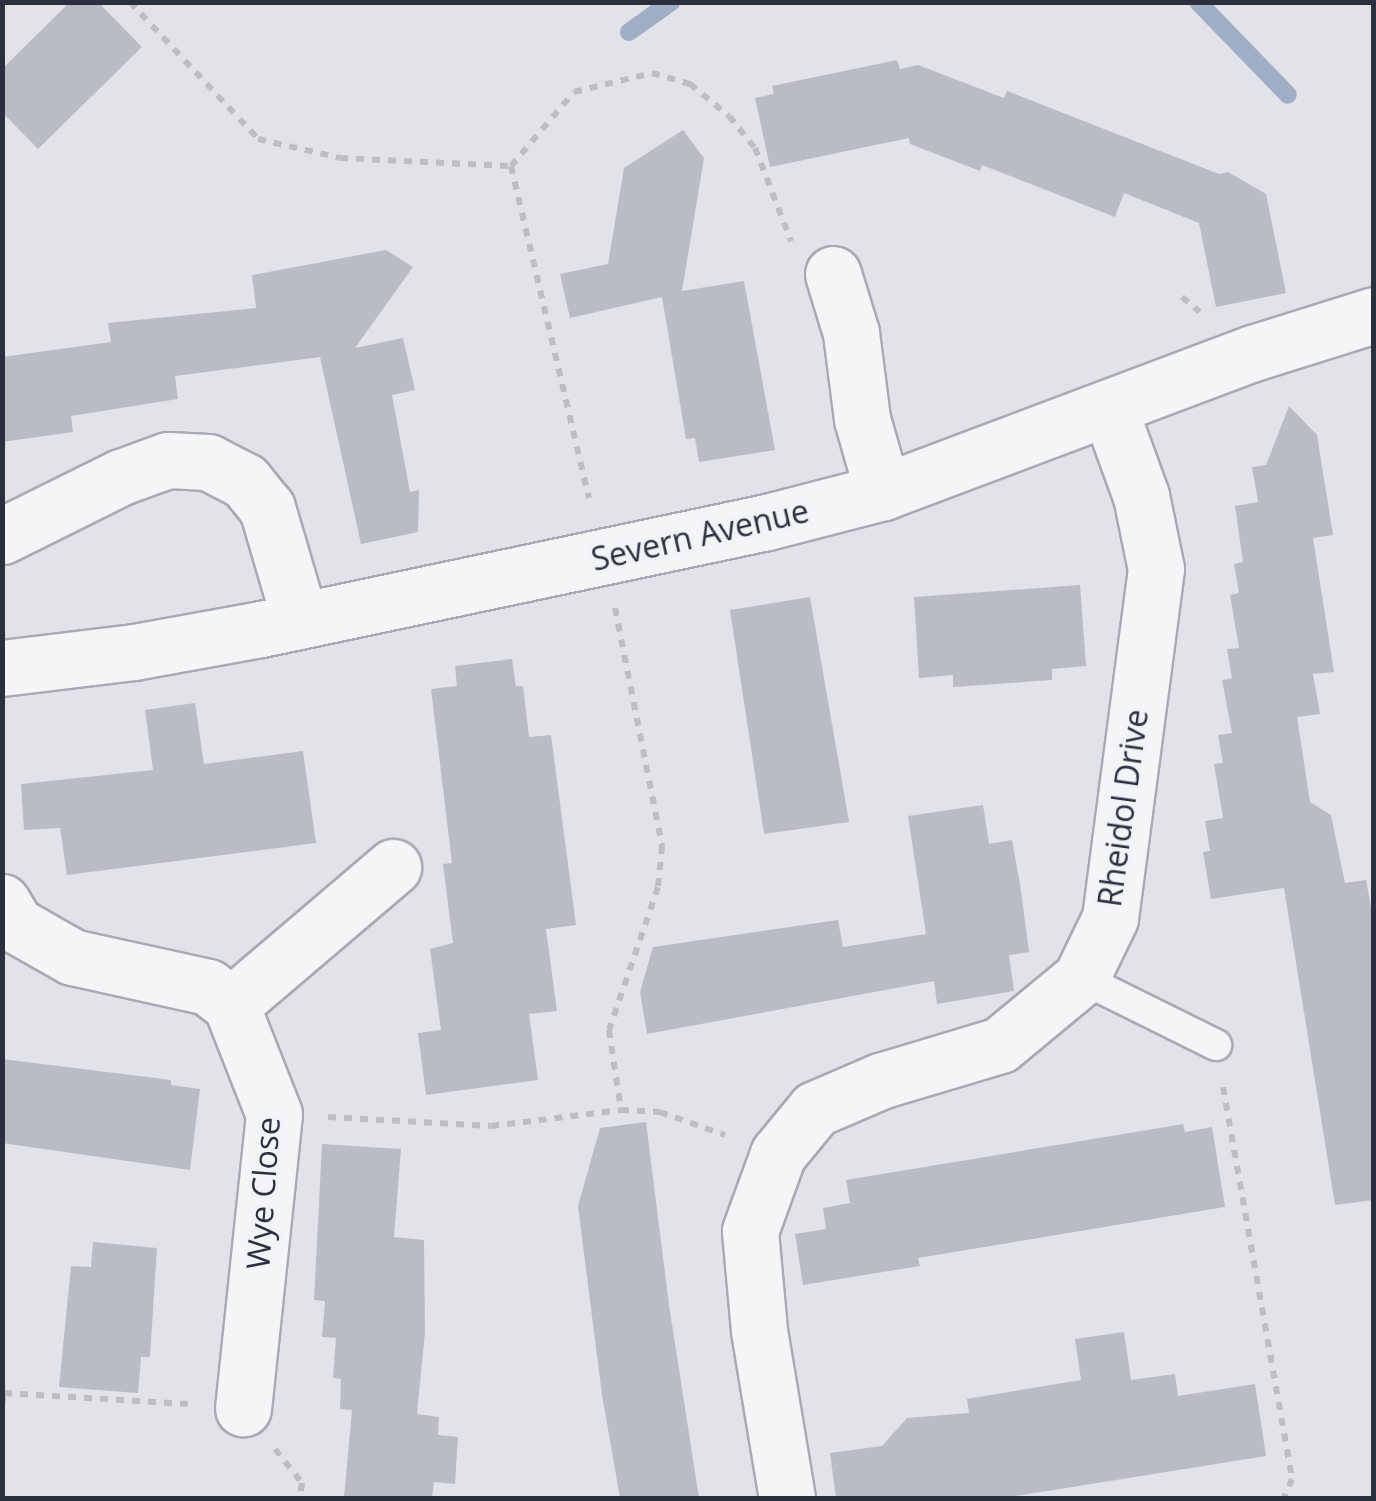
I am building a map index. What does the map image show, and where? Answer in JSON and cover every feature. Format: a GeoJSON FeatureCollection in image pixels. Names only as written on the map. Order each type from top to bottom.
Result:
{"type":"FeatureCollection","features":[{"type":"Feature","properties":{"kind":"street"},"geometry":{"type":"LineString","coordinates":[[834,274],[851,333],[862,420],[883,492]]}},
{"type":"Feature","properties":{"kind":"street","name":"Severn Avenue"},"geometry":{"type":"LineString","coordinates":[[2,668],[134,652],[768,522],[883,492],[1253,353],[1374,315]]}},
{"type":"Feature","properties":{"kind":"street","name":"Rheidol Drive"},"geometry":{"type":"LineString","coordinates":[[787,1498],[759,1330],[750,1231],[778,1154],[815,1109],[880,1081],[1000,1045],[1081,978],[1110,918],[1156,568],[1141,496],[1109,408]]}},
{"type":"Feature","properties":{"kind":"street"},"geometry":{"type":"LineString","coordinates":[[2,536],[121,476],[168,460],[208,462],[246,480],[268,508],[300,620]]}},
{"type":"Feature","properties":{"kind":"street"},"geometry":{"type":"LineString","coordinates":[[2,902],[16,925],[72,957],[208,987],[231,1005],[393,867]]}},
{"type":"Feature","properties":{"kind":"street","name":"Wye Close"},"geometry":{"type":"LineString","coordinates":[[231,1005],[274,1114],[243,1408]]}},
{"type":"Feature","properties":{"kind":"lane"},"geometry":{"type":"LineString","coordinates":[[1081,978],[1216,1045]]}},
{"type":"Feature","properties":{"kind":"path"},"geometry":{"type":"LineString","coordinates":[[130,2],[258,139],[340,158],[511,166]]}},
{"type":"Feature","properties":{"kind":"path"},"geometry":{"type":"LineString","coordinates":[[511,166],[574,92],[652,72],[690,84],[729,116],[755,148],[796,254],[834,274]]}},
{"type":"Feature","properties":{"kind":"path"},"geometry":{"type":"LineString","coordinates":[[511,166],[588,498]]}},
{"type":"Feature","properties":{"kind":"path"},"geometry":{"type":"LineString","coordinates":[[620,1110],[609,1030],[658,887],[662,846],[623,640]]}},
{"type":"Feature","properties":{"kind":"path"},"geometry":{"type":"LineString","coordinates":[[1216,1045],[1292,1479],[1284,1498]]}},
{"type":"Feature","properties":{"kind":"path"},"geometry":{"type":"LineString","coordinates":[[274,1114],[491,1126],[620,1110],[660,1112],[778,1154]]}},
{"type":"Feature","properties":{"kind":"path"},"geometry":{"type":"LineString","coordinates":[[2,1404],[4,1393],[243,1408],[302,1483],[300,1498]]}},
{"type":"Feature","properties":{"kind":"building"},"geometry":{"type":"Polygon","coordinates":[[[70,2],[98,2],[142,47],[38,149],[2,112],[2,69],[70,2]]]}},
{"type":"Feature","properties":{"kind":"building"},"geometry":{"type":"Polygon","coordinates":[[[897,60],[900,69],[918,65],[1004,98],[1007,91],[1219,174],[1228,172],[1266,194],[1286,293],[1216,307],[1199,223],[1124,193],[1115,217],[982,165],[980,171],[910,144],[909,138],[770,167],[755,98],[774,94],[772,86],[897,60]]]}},
{"type":"Feature","properties":{"kind":"building"},"geometry":{"type":"Polygon","coordinates":[[[683,130],[704,158],[682,291],[744,281],[775,450],[699,462],[695,438],[686,439],[662,297],[570,318],[560,274],[608,264],[624,168],[683,130]]]}},
{"type":"Feature","properties":{"kind":"building"},"geometry":{"type":"Polygon","coordinates":[[[386,250],[413,267],[355,348],[403,338],[415,390],[392,395],[410,492],[419,490],[418,532],[361,544],[320,357],[175,376],[178,399],[71,416],[73,432],[2,442],[2,357],[111,342],[108,323],[256,308],[252,275],[386,250]]]}},
{"type":"Feature","properties":{"kind":"building"},"geometry":{"type":"Polygon","coordinates":[[[1289,406],[1317,435],[1333,535],[1313,538],[1334,672],[1313,674],[1320,714],[1297,717],[1310,802],[1331,815],[1345,883],[1366,880],[1374,924],[1374,1200],[1335,1205],[1284,888],[1211,899],[1203,852],[1210,851],[1205,821],[1223,818],[1214,764],[1223,763],[1218,735],[1232,733],[1222,680],[1232,678],[1227,649],[1239,648],[1230,595],[1239,593],[1234,564],[1243,562],[1235,506],[1258,502],[1252,467],[1266,465],[1289,406]]]}},
{"type":"Feature","properties":{"kind":"building"},"geometry":{"type":"Polygon","coordinates":[[[1080,585],[1086,666],[1052,669],[1052,680],[953,687],[953,675],[919,678],[914,597],[1080,585]]]}},
{"type":"Feature","properties":{"kind":"building"},"geometry":{"type":"Polygon","coordinates":[[[810,597],[849,822],[764,834],[730,610],[810,597]]]}},
{"type":"Feature","properties":{"kind":"building"},"geometry":{"type":"Polygon","coordinates":[[[512,659],[516,686],[523,686],[529,737],[551,735],[576,925],[546,929],[557,1011],[529,1014],[538,1080],[426,1095],[418,1033],[441,1030],[430,949],[453,943],[443,864],[452,863],[431,689],[457,686],[455,666],[512,659]]]}},
{"type":"Feature","properties":{"kind":"building"},"geometry":{"type":"Polygon","coordinates":[[[195,703],[204,764],[303,751],[316,843],[67,875],[60,828],[24,830],[21,784],[153,770],[145,710],[195,703]]]}},
{"type":"Feature","properties":{"kind":"building"},"geometry":{"type":"Polygon","coordinates":[[[983,805],[989,844],[1012,840],[1020,884],[1029,952],[1009,955],[1014,991],[937,1004],[934,981],[647,1034],[640,992],[653,947],[838,920],[843,947],[926,934],[908,816],[983,805]]]}},
{"type":"Feature","properties":{"kind":"building"},"geometry":{"type":"Polygon","coordinates":[[[2,1059],[171,1080],[171,1085],[200,1089],[190,1170],[2,1143],[2,1059]]]}},
{"type":"Feature","properties":{"kind":"building"},"geometry":{"type":"Polygon","coordinates":[[[646,1122],[699,1498],[620,1498],[602,1395],[578,1206],[600,1128],[646,1122]]]}},
{"type":"Feature","properties":{"kind":"building"},"geometry":{"type":"Polygon","coordinates":[[[1183,1124],[1185,1132],[1212,1127],[1225,1207],[918,1258],[920,1266],[803,1285],[795,1234],[826,1229],[823,1208],[850,1203],[846,1180],[1183,1124]]]}},
{"type":"Feature","properties":{"kind":"building"},"geometry":{"type":"Polygon","coordinates":[[[322,1144],[401,1149],[394,1237],[424,1240],[425,1332],[417,1414],[439,1417],[438,1435],[458,1437],[455,1484],[434,1482],[432,1498],[344,1498],[352,1410],[340,1409],[341,1379],[333,1378],[336,1338],[322,1337],[325,1301],[314,1300],[322,1144]]]}},
{"type":"Feature","properties":{"kind":"building"},"geometry":{"type":"Polygon","coordinates":[[[93,1242],[157,1248],[150,1357],[141,1357],[138,1393],[59,1387],[71,1266],[91,1267],[93,1242]]]}},
{"type":"Feature","properties":{"kind":"building"},"geometry":{"type":"Polygon","coordinates":[[[1124,1332],[1131,1380],[1175,1374],[1178,1396],[1255,1384],[1266,1456],[1003,1498],[836,1498],[830,1453],[882,1446],[907,1418],[969,1413],[967,1399],[1081,1380],[1075,1339],[1124,1332]]]}},
{"type":"Feature","properties":{"kind":"waterway"},"geometry":{"type":"LineString","coordinates":[[629,32],[671,2]]}},
{"type":"Feature","properties":{"kind":"waterway"},"geometry":{"type":"LineString","coordinates":[[1198,2],[1288,95]]}}]}
